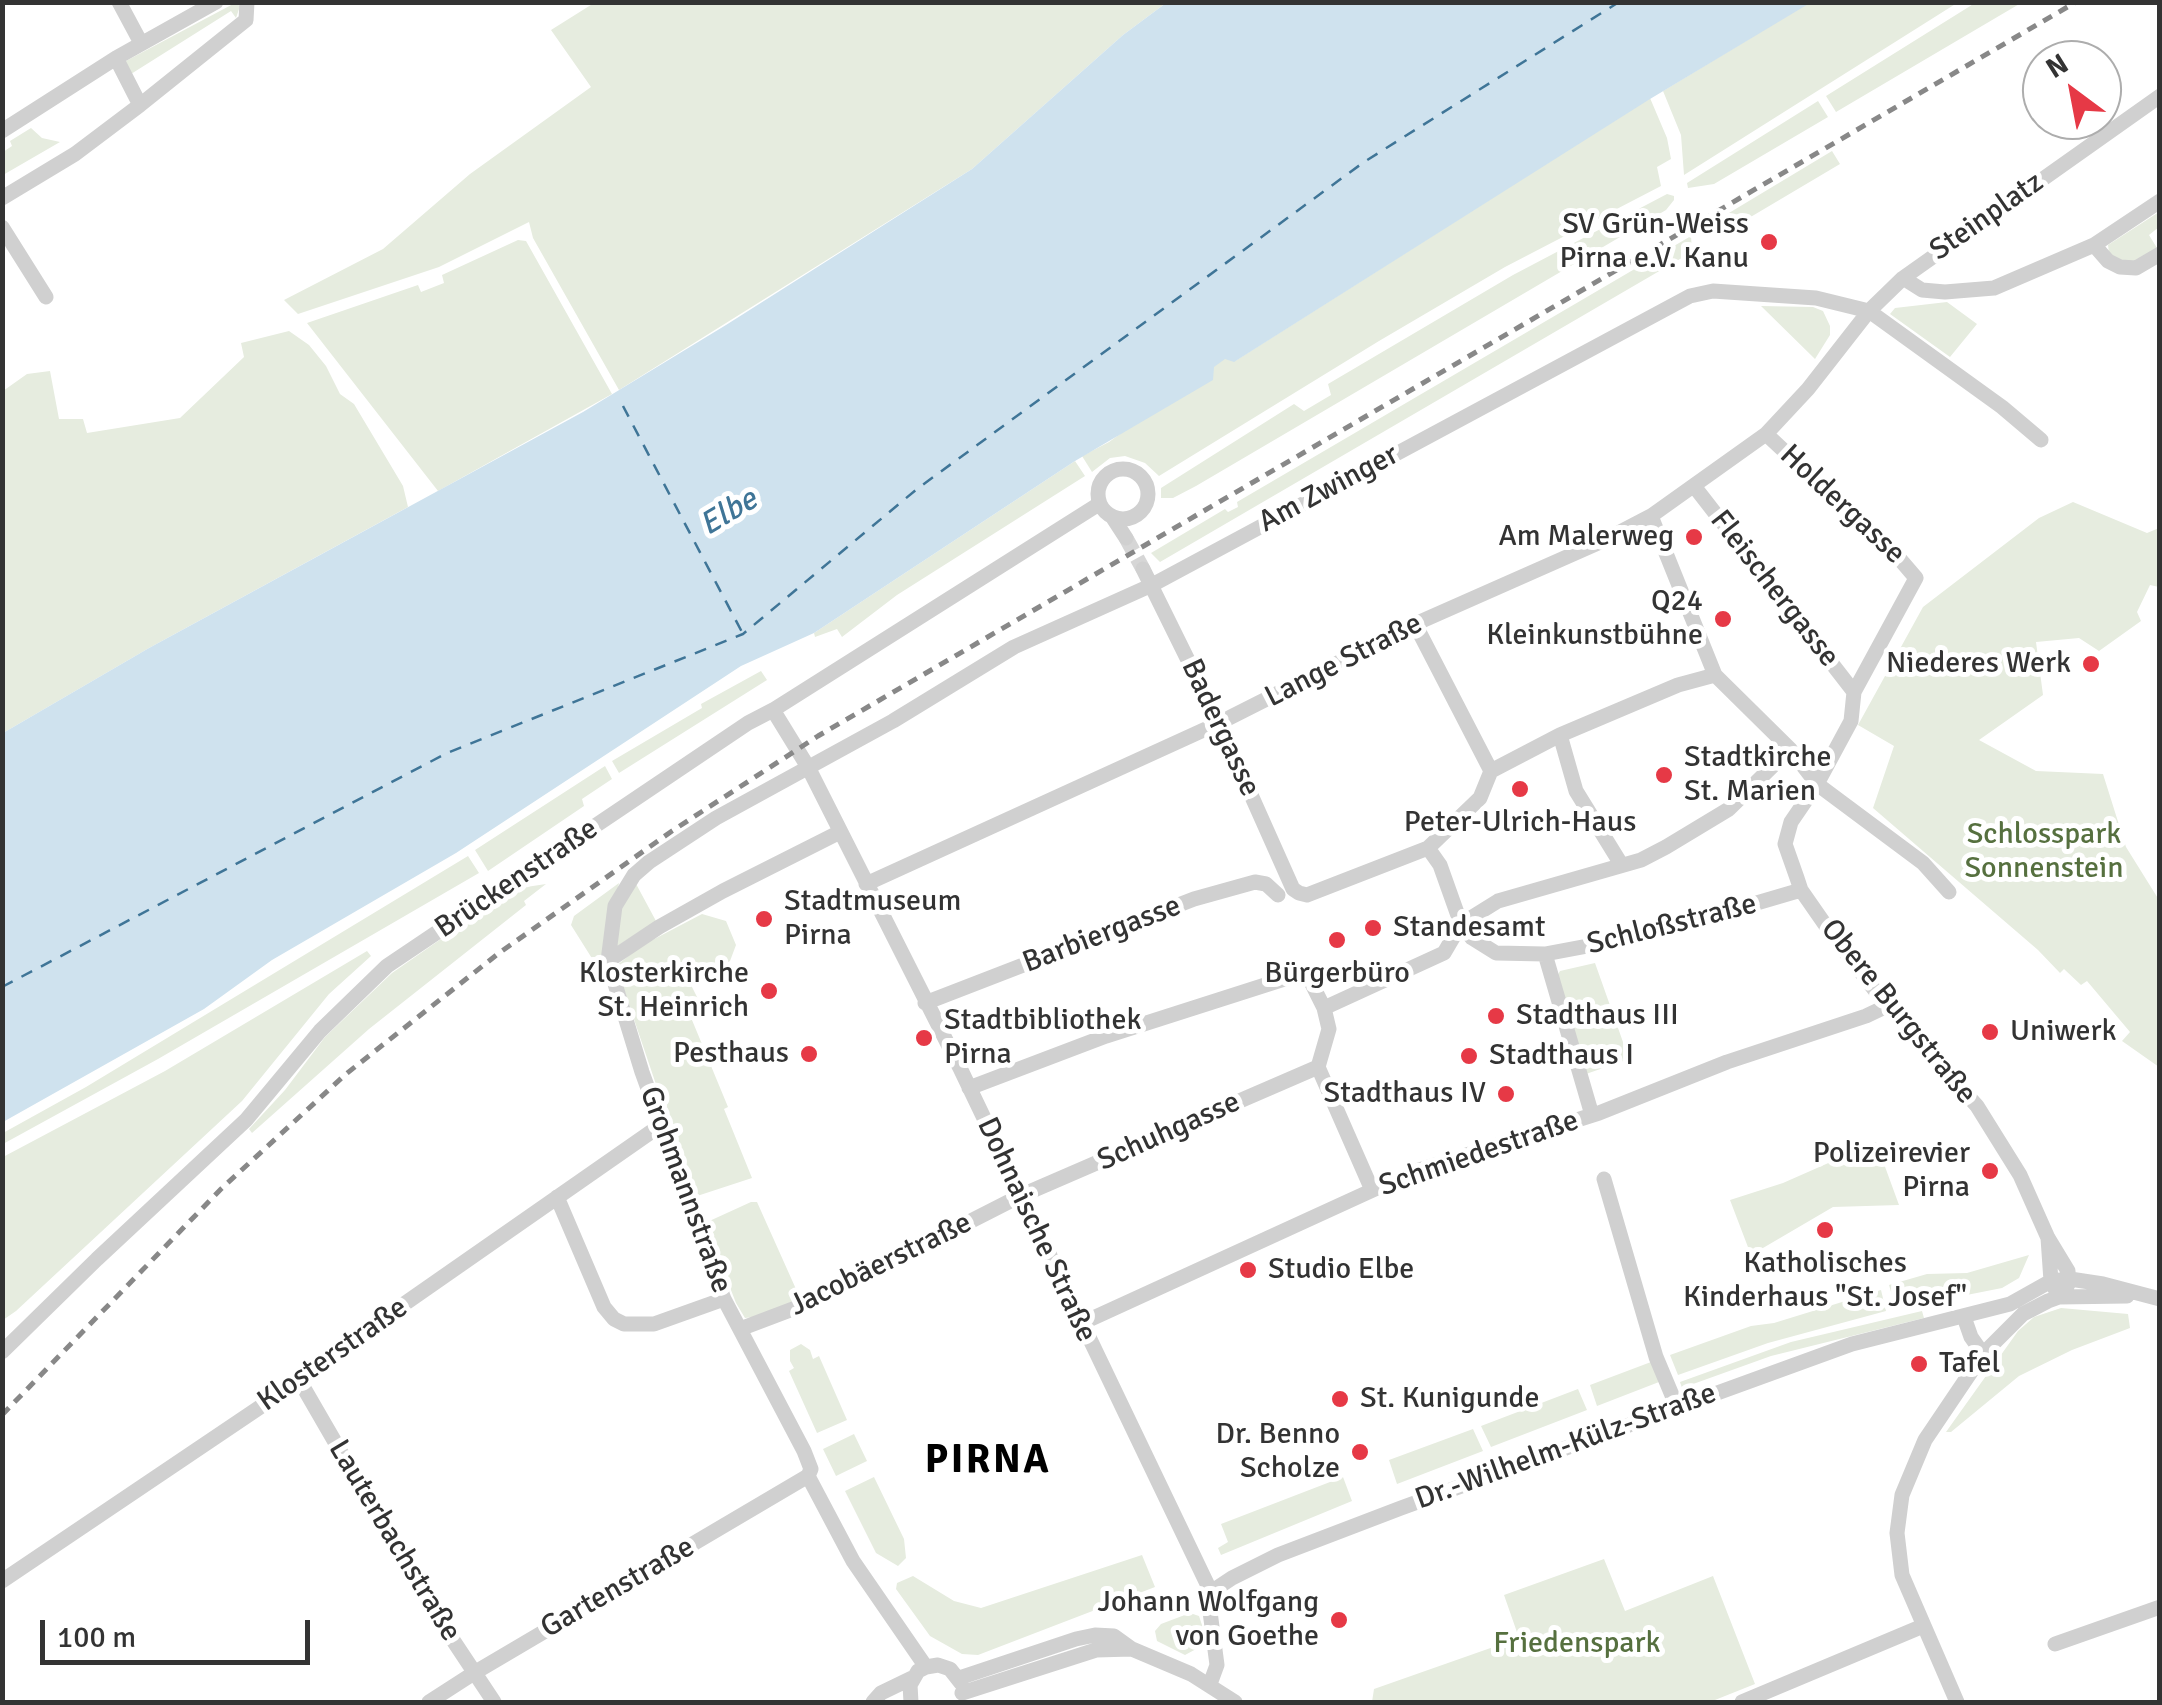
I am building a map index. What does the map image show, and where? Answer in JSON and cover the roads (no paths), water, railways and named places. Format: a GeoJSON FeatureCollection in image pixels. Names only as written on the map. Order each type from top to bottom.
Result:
{"type":"FeatureCollection","features":[{"type":"Feature","properties":{"kind":"street"},"geometry":{"type":"LineString","coordinates":[[120,2],[142,43]]}},
{"type":"Feature","properties":{"kind":"street"},"geometry":{"type":"LineString","coordinates":[[2,131],[116,58],[216,2]]}},
{"type":"Feature","properties":{"kind":"street"},"geometry":{"type":"LineString","coordinates":[[2,198],[76,154],[140,105],[246,20],[247,2]]}},
{"type":"Feature","properties":{"kind":"street"},"geometry":{"type":"LineString","coordinates":[[116,58],[140,105]]}},
{"type":"Feature","properties":{"kind":"street","name":"Steinplatz"},"geometry":{"type":"LineString","coordinates":[[1798,399],[1869,311],[1903,278],[2160,96]]}},
{"type":"Feature","properties":{"kind":"street"},"geometry":{"type":"LineString","coordinates":[[1903,278],[1922,290],[1994,288],[2094,245],[2160,201]]}},
{"type":"Feature","properties":{"kind":"street"},"geometry":{"type":"LineString","coordinates":[[2,227],[46,297]]}},
{"type":"Feature","properties":{"kind":"street"},"geometry":{"type":"LineString","coordinates":[[2094,245],[2108,262],[2120,267],[2136,268],[2160,254]]}},
{"type":"Feature","properties":{"kind":"street","name":"Am Zwinger"},"geometry":{"type":"LineString","coordinates":[[808,768],[1014,646],[1152,585],[1690,296],[1713,291],[1816,298],[1869,311]]}},
{"type":"Feature","properties":{"kind":"street"},"geometry":{"type":"LineString","coordinates":[[1869,311],[2041,440]]}},
{"type":"Feature","properties":{"kind":"street","name":"Lange Straße"},"geometry":{"type":"LineString","coordinates":[[866,884],[1219,723],[1415,624],[1605,540],[1651,516],[1766,434],[1798,399]]}},
{"type":"Feature","properties":{"kind":"street","name":"Holdergasse"},"geometry":{"type":"LineString","coordinates":[[1766,434],[1916,578]]}},
{"type":"Feature","properties":{"kind":"street","name":"Brückenstraße"},"geometry":{"type":"LineString","coordinates":[[5,1348],[246,1120],[320,1031],[387,966],[748,723],[1100,504],[1100,483],[1111,472],[1126,470],[1140,476],[1148,490],[1144,508],[1130,518],[1113,518]]}},
{"type":"Feature","properties":{"kind":"street","name":"Fleischergasse"},"geometry":{"type":"LineString","coordinates":[[1694,486],[1854,692]]}},
{"type":"Feature","properties":{"kind":"street"},"geometry":{"type":"LineString","coordinates":[[1100,504],[1126,538]]}},
{"type":"Feature","properties":{"kind":"street"},"geometry":{"type":"LineString","coordinates":[[1651,516],[1715,675],[1790,749],[1818,784],[1922,863],[1949,892]]}},
{"type":"Feature","properties":{"kind":"street","name":"Badergasse"},"geometry":{"type":"LineString","coordinates":[[1144,569],[1219,723],[1286,892]]}},
{"type":"Feature","properties":{"kind":"street","name":"Obere Burgstraße"},"geometry":{"type":"LineString","coordinates":[[1916,578],[1854,692],[1851,721],[1818,784],[1791,822],[1785,844],[1801,890],[1887,1006],[1976,1106],[2020,1175],[2070,1279]]}},
{"type":"Feature","properties":{"kind":"street"},"geometry":{"type":"LineString","coordinates":[[1415,624],[1491,772]]}},
{"type":"Feature","properties":{"kind":"street"},"geometry":{"type":"LineString","coordinates":[[1461,924],[1440,865],[1428,848],[1480,798],[1491,772],[1560,736],[1678,685],[1715,675]]}},
{"type":"Feature","properties":{"kind":"street","name":"Dohnaische Straße"},"geometry":{"type":"LineString","coordinates":[[773,710],[808,768],[969,1088],[1212,1592]]}},
{"type":"Feature","properties":{"kind":"street"},"geometry":{"type":"LineString","coordinates":[[1560,736],[1576,791],[1620,864]]}},
{"type":"Feature","properties":{"kind":"street"},"geometry":{"type":"LineString","coordinates":[[1324,1008],[1444,953],[1461,924],[1498,901],[1640,860],[1666,847],[1729,809],[1790,749]]}},
{"type":"Feature","properties":{"kind":"street","name":"Grohmannstraße"},"geometry":{"type":"LineString","coordinates":[[808,768],[716,818],[634,875],[615,906],[608,962],[724,1299],[804,1451],[811,1468],[808,1476],[853,1561],[926,1667]]}},
{"type":"Feature","properties":{"kind":"street"},"geometry":{"type":"LineString","coordinates":[[608,962],[723,891],[840,832]]}},
{"type":"Feature","properties":{"kind":"street","name":"Barbiergasse"},"geometry":{"type":"LineString","coordinates":[[926,1003],[1194,899],[1255,882],[1308,895],[1428,848]]}},
{"type":"Feature","properties":{"kind":"street","name":"Schloßstraße"},"geometry":{"type":"LineString","coordinates":[[1461,924],[1472,938],[1496,953],[1543,955],[1668,929],[1801,890]]}},
{"type":"Feature","properties":{"kind":"street"},"geometry":{"type":"LineString","coordinates":[[1543,955],[1596,1114]]}},
{"type":"Feature","properties":{"kind":"street"},"geometry":{"type":"LineString","coordinates":[[969,1088],[1106,1036],[1306,972],[1324,1008],[1329,1029],[1318,1067],[1372,1190]]}},
{"type":"Feature","properties":{"kind":"street","name":"Schmiedestraße"},"geometry":{"type":"LineString","coordinates":[[1080,1324],[1442,1161],[1596,1114],[1727,1062],[1887,1006]]}},
{"type":"Feature","properties":{"kind":"street","name":"Schuhgasse"},"geometry":{"type":"LineString","coordinates":[[1020,1196],[1318,1067]]}},
{"type":"Feature","properties":{"kind":"street","name":"Klosterstraße"},"geometry":{"type":"LineString","coordinates":[[2,1581],[276,1397],[661,1125]]}},
{"type":"Feature","properties":{"kind":"street"},"geometry":{"type":"LineString","coordinates":[[1604,1179],[1656,1356],[1678,1406]]}},
{"type":"Feature","properties":{"kind":"street","name":"Jacobäerstraße"},"geometry":{"type":"LineString","coordinates":[[740,1329],[814,1302],[1020,1196]]}},
{"type":"Feature","properties":{"kind":"street"},"geometry":{"type":"LineString","coordinates":[[557,1197],[604,1307],[614,1319],[624,1324],[654,1324],[724,1299]]}},
{"type":"Feature","properties":{"kind":"street","name":"Obere Burgstraße"},"geometry":{"type":"LineString","coordinates":[[2048,1238],[2051,1281]]}},
{"type":"Feature","properties":{"kind":"street"},"geometry":{"type":"LineString","coordinates":[[2059,1297],[2070,1279]]}},
{"type":"Feature","properties":{"kind":"street"},"geometry":{"type":"LineString","coordinates":[[1957,1702],[1902,1576],[1897,1532],[1902,1495],[1924,1440],[2016,1309],[2051,1281],[2070,1279],[2103,1284],[2160,1299]]}},
{"type":"Feature","properties":{"kind":"street"},"geometry":{"type":"LineString","coordinates":[[2051,1281],[2059,1297]]}},
{"type":"Feature","properties":{"kind":"street"},"geometry":{"type":"LineString","coordinates":[[2016,1309],[2059,1297],[2141,1296]]}},
{"type":"Feature","properties":{"kind":"street","name":"Dr.-Wilhelm-Külz-Straße"},"geometry":{"type":"LineString","coordinates":[[1212,1592],[1232,1578],[1292,1550],[1852,1344],[1929,1324],[2016,1309]]}},
{"type":"Feature","properties":{"kind":"street"},"geometry":{"type":"LineString","coordinates":[[1964,1317],[1983,1354]]}},
{"type":"Feature","properties":{"kind":"street","name":"Lauterbachstraße"},"geometry":{"type":"LineString","coordinates":[[298,1378],[427,1602],[494,1702]]}},
{"type":"Feature","properties":{"kind":"street","name":"Gartenstraße"},"geometry":{"type":"LineString","coordinates":[[429,1702],[808,1476]]}},
{"type":"Feature","properties":{"kind":"street"},"geometry":{"type":"LineString","coordinates":[[1210,1684],[1217,1666],[1209,1604],[1212,1592]]}},
{"type":"Feature","properties":{"kind":"street"},"geometry":{"type":"LineString","coordinates":[[2055,1644],[2160,1607]]}},
{"type":"Feature","properties":{"kind":"street"},"geometry":{"type":"LineString","coordinates":[[1742,1702],[1923,1626]]}},
{"type":"Feature","properties":{"kind":"street"},"geometry":{"type":"LineString","coordinates":[[872,1702],[881,1692],[926,1667],[944,1667],[960,1691],[1096,1650],[1132,1649],[1210,1684],[1235,1702]]}},
{"type":"Feature","properties":{"kind":"street"},"geometry":{"type":"LineString","coordinates":[[907,1701],[912,1678]]}},
{"type":"Feature","properties":{"kind":"water","name":"Elbe"},"geometry":{"type":"Polygon","coordinates":[[[1166,3],[1810,3],[1650,99],[1234,362],[1225,359],[1214,367],[1213,380],[1075,461],[814,633],[741,666],[456,853],[272,960],[204,1009],[3,1122],[3,733],[149,648],[583,412],[726,325],[972,169],[1123,35],[1166,3]]]}},
{"type":"Feature","properties":{"kind":"tunnel"},"geometry":{"type":"LineString","coordinates":[[1126,538],[1143,569]]}},
{"type":"Feature","properties":{"kind":"railway"},"geometry":{"type":"LineString","coordinates":[[2,1415],[221,1189],[346,1074],[499,953],[672,831],[818,736],[2076,2]]}},
{"type":"Feature","properties":{"kind":"place","name":"SV Grün-Weiss Pirna e.V. Kanu"},"geometry":{"type":"Point","coordinates":[1769,242]}},
{"type":"Feature","properties":{"kind":"place","name":"Am Malerweg"},"geometry":{"type":"Point","coordinates":[1694,537]}},
{"type":"Feature","properties":{"kind":"place","name":"Q24 Kleinkunstbühne"},"geometry":{"type":"Point","coordinates":[1723,619]}},
{"type":"Feature","properties":{"kind":"place","name":"Niederes Werk"},"geometry":{"type":"Point","coordinates":[2091,664]}},
{"type":"Feature","properties":{"kind":"place","name":"Stadtkirche St. Marien"},"geometry":{"type":"Point","coordinates":[1664,775]}},
{"type":"Feature","properties":{"kind":"place","name":"Peter-Ulrich-Haus"},"geometry":{"type":"Point","coordinates":[1520,789]}},
{"type":"Feature","properties":{"kind":"place","name":"Stadtmuseum Pirna"},"geometry":{"type":"Point","coordinates":[764,919]}},
{"type":"Feature","properties":{"kind":"place","name":"Standesamt"},"geometry":{"type":"Point","coordinates":[1373,928]}},
{"type":"Feature","properties":{"kind":"place","name":"Bürgerbüro"},"geometry":{"type":"Point","coordinates":[1337,940]}},
{"type":"Feature","properties":{"kind":"place","name":"Klosterkirche St. Heinrich"},"geometry":{"type":"Point","coordinates":[769,991]}},
{"type":"Feature","properties":{"kind":"place","name":"Stadthaus III"},"geometry":{"type":"Point","coordinates":[1496,1016]}},
{"type":"Feature","properties":{"kind":"place","name":"Uniwerk"},"geometry":{"type":"Point","coordinates":[1990,1032]}},
{"type":"Feature","properties":{"kind":"place","name":"Stadtbibliothek Pirna"},"geometry":{"type":"Point","coordinates":[924,1038]}},
{"type":"Feature","properties":{"kind":"place","name":"Pesthaus"},"geometry":{"type":"Point","coordinates":[809,1054]}},
{"type":"Feature","properties":{"kind":"place","name":"Stadthaus I"},"geometry":{"type":"Point","coordinates":[1469,1056]}},
{"type":"Feature","properties":{"kind":"place","name":"Stadthaus IV"},"geometry":{"type":"Point","coordinates":[1506,1094]}},
{"type":"Feature","properties":{"kind":"place","name":"Polizeirevier Pirna"},"geometry":{"type":"Point","coordinates":[1990,1171]}},
{"type":"Feature","properties":{"kind":"place","name":"Katholisches Kinderhaus \"St. Josef\""},"geometry":{"type":"Point","coordinates":[1825,1230]}},
{"type":"Feature","properties":{"kind":"place","name":"Studio Elbe"},"geometry":{"type":"Point","coordinates":[1248,1270]}},
{"type":"Feature","properties":{"kind":"place","name":"Tafel"},"geometry":{"type":"Point","coordinates":[1919,1364]}},
{"type":"Feature","properties":{"kind":"place","name":"St. Kunigunde"},"geometry":{"type":"Point","coordinates":[1340,1399]}},
{"type":"Feature","properties":{"kind":"place","name":"Dr. Benno Scholze"},"geometry":{"type":"Point","coordinates":[1360,1452]}},
{"type":"Feature","properties":{"kind":"place","name":"Johann Wolfgang von Goethe"},"geometry":{"type":"Point","coordinates":[1339,1620]}},
{"type":"Feature","properties":{"kind":"district","name":"PIRNA"},"geometry":{"type":"Point","coordinates":[988,1461]}},
{"type":"Feature","properties":{"kind":"park label","name":"Schlosspark Sonnenstein"},"geometry":{"type":"Point","coordinates":[2044,852]}},
{"type":"Feature","properties":{"kind":"park label","name":"Friedenspark"},"geometry":{"type":"Point","coordinates":[1577,1644]}}]}
